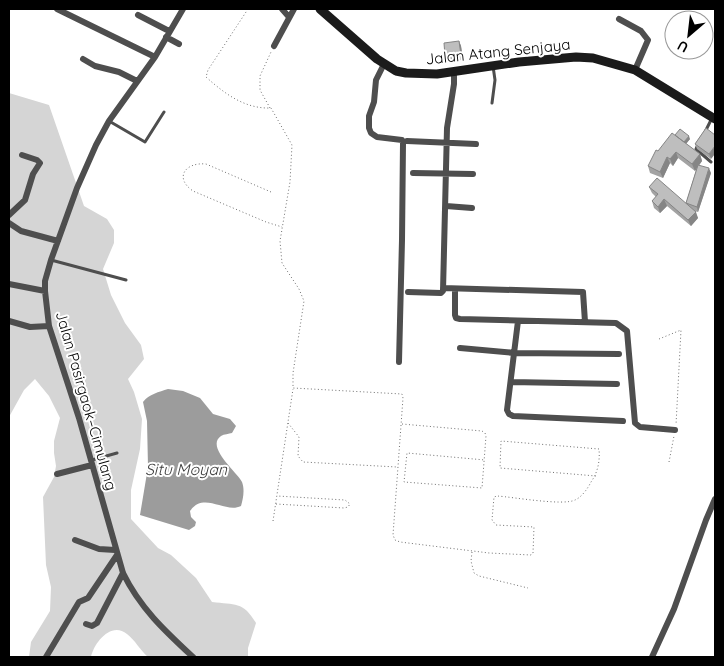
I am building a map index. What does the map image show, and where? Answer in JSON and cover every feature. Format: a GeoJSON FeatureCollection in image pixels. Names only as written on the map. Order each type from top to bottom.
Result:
{"type":"FeatureCollection","features":[{"type":"Feature","properties":{"kind":"main road","name":"Jalan Atang Senjaya"},"geometry":{"type":"LineString","coordinates":[[320,9],[382,68],[406,73],[454,74],[493,69],[519,62],[576,57],[593,58],[636,70],[714,118]]}},
{"type":"Feature","properties":{"kind":"street"},"geometry":{"type":"LineString","coordinates":[[57,9],[155,56]]}},
{"type":"Feature","properties":{"kind":"street","name":"Jalan Pasirgaok–Cimulang"},"geometry":{"type":"LineString","coordinates":[[183,9],[155,56],[109,121],[96,145],[77,188],[51,260],[45,291],[49,326],[92,463],[123,574],[133,593],[148,613],[193,657]]}},
{"type":"Feature","properties":{"kind":"street"},"geometry":{"type":"LineString","coordinates":[[282,9],[289,17]]}},
{"type":"Feature","properties":{"kind":"street"},"geometry":{"type":"LineString","coordinates":[[274,46],[294,9]]}},
{"type":"Feature","properties":{"kind":"street"},"geometry":{"type":"LineString","coordinates":[[138,15],[168,34],[179,44]]}},
{"type":"Feature","properties":{"kind":"street"},"geometry":{"type":"LineString","coordinates":[[619,19],[641,30],[648,40],[636,70]]}},
{"type":"Feature","properties":{"kind":"street"},"geometry":{"type":"LineString","coordinates":[[83,59],[95,66],[119,72],[137,81]]}},
{"type":"Feature","properties":{"kind":"street"},"geometry":{"type":"LineString","coordinates":[[382,68],[376,80],[374,102],[368,116],[369,128],[377,137],[402,140],[403,143],[399,362]]}},
{"type":"Feature","properties":{"kind":"street"},"geometry":{"type":"LineString","coordinates":[[408,292],[442,293],[446,206],[446,128],[454,74]]}},
{"type":"Feature","properties":{"kind":"street"},"geometry":{"type":"LineString","coordinates":[[408,141],[476,144]]}},
{"type":"Feature","properties":{"kind":"street"},"geometry":{"type":"LineString","coordinates":[[9,215],[25,200],[33,174],[40,166],[40,162],[37,160],[22,155]]}},
{"type":"Feature","properties":{"kind":"street"},"geometry":{"type":"LineString","coordinates":[[412,173],[473,174]]}},
{"type":"Feature","properties":{"kind":"street"},"geometry":{"type":"LineString","coordinates":[[446,206],[472,208]]}},
{"type":"Feature","properties":{"kind":"street"},"geometry":{"type":"LineString","coordinates":[[9,223],[21,231],[58,241]]}},
{"type":"Feature","properties":{"kind":"street"},"geometry":{"type":"LineString","coordinates":[[9,284],[45,291]]}},
{"type":"Feature","properties":{"kind":"street"},"geometry":{"type":"LineString","coordinates":[[443,288],[583,292],[586,322]]}},
{"type":"Feature","properties":{"kind":"street"},"geometry":{"type":"LineString","coordinates":[[455,288],[456,318],[616,323],[627,331],[635,423],[640,427],[675,430]]}},
{"type":"Feature","properties":{"kind":"street"},"geometry":{"type":"LineString","coordinates":[[9,321],[30,327],[49,326]]}},
{"type":"Feature","properties":{"kind":"street"},"geometry":{"type":"LineString","coordinates":[[518,321],[507,410],[509,414],[513,416],[623,421]]}},
{"type":"Feature","properties":{"kind":"street"},"geometry":{"type":"LineString","coordinates":[[460,348],[515,352],[619,354]]}},
{"type":"Feature","properties":{"kind":"street"},"geometry":{"type":"LineString","coordinates":[[511,382],[617,384]]}},
{"type":"Feature","properties":{"kind":"street"},"geometry":{"type":"LineString","coordinates":[[57,474],[92,463]]}},
{"type":"Feature","properties":{"kind":"street"},"geometry":{"type":"LineString","coordinates":[[652,657],[674,609],[715,499]]}},
{"type":"Feature","properties":{"kind":"street"},"geometry":{"type":"LineString","coordinates":[[46,657],[79,602],[88,598],[116,552],[99,549],[75,540]]}},
{"type":"Feature","properties":{"kind":"street"},"geometry":{"type":"LineString","coordinates":[[86,624],[92,626],[97,623],[123,574]]}},
{"type":"Feature","properties":{"kind":"lane"},"geometry":{"type":"LineString","coordinates":[[492,104],[495,80],[493,69]]}},
{"type":"Feature","properties":{"kind":"lane"},"geometry":{"type":"LineString","coordinates":[[109,121],[145,142],[164,112]]}},
{"type":"Feature","properties":{"kind":"lane"},"geometry":{"type":"LineString","coordinates":[[704,132],[714,118]]}},
{"type":"Feature","properties":{"kind":"lane"},"geometry":{"type":"LineString","coordinates":[[701,139],[696,149],[711,162]]}},
{"type":"Feature","properties":{"kind":"lane"},"geometry":{"type":"LineString","coordinates":[[51,260],[126,280]]}},
{"type":"Feature","properties":{"kind":"lane"},"geometry":{"type":"LineString","coordinates":[[92,463],[117,453]]}},
{"type":"Feature","properties":{"kind":"path"},"geometry":{"type":"LineString","coordinates":[[248,9],[208,70],[206,77],[222,91],[238,101],[256,109],[271,108]]}},
{"type":"Feature","properties":{"kind":"path"},"geometry":{"type":"LineString","coordinates":[[273,521],[304,301],[299,288],[282,262],[280,241],[290,182],[292,145],[260,90],[260,76],[274,46]]}},
{"type":"Feature","properties":{"kind":"path"},"geometry":{"type":"LineString","coordinates":[[271,192],[206,164],[196,163],[189,166],[183,180],[185,185],[193,191],[266,222],[283,227]]}},
{"type":"Feature","properties":{"kind":"path"},"geometry":{"type":"LineString","coordinates":[[660,339],[681,330],[675,430],[669,462]]}},
{"type":"Feature","properties":{"kind":"path"},"geometry":{"type":"LineString","coordinates":[[293,388],[402,394],[393,536],[400,542],[472,551],[531,555],[533,553],[534,528],[496,525],[493,523],[494,497],[562,502],[575,500],[588,488],[596,476],[600,456],[599,448],[501,441],[500,468],[596,476]]}},
{"type":"Feature","properties":{"kind":"path"},"geometry":{"type":"LineString","coordinates":[[288,423],[299,437],[298,456],[303,462],[398,467]]}},
{"type":"Feature","properties":{"kind":"path"},"geometry":{"type":"LineString","coordinates":[[401,424],[482,431],[486,436],[485,460],[482,488],[404,482],[407,453],[485,460]]}},
{"type":"Feature","properties":{"kind":"path"},"geometry":{"type":"LineString","coordinates":[[276,504],[344,508],[350,504],[345,500],[277,496]]}},
{"type":"Feature","properties":{"kind":"path"},"geometry":{"type":"LineString","coordinates":[[472,551],[471,560],[474,573],[478,576],[528,588]]}},
{"type":"Feature","properties":{"kind":"shaded area"},"geometry":{"type":"Polygon","coordinates":[[[9,93],[49,105],[84,206],[107,219],[114,230],[114,243],[103,269],[111,295],[125,323],[141,345],[144,359],[128,379],[142,419],[140,449],[131,490],[131,519],[158,548],[171,555],[196,578],[212,602],[238,605],[247,611],[256,623],[248,648],[248,657],[148,657],[127,634],[115,630],[104,635],[99,640],[91,657],[29,657],[31,642],[50,611],[51,587],[46,565],[43,497],[54,477],[56,466],[54,441],[60,418],[49,396],[35,379],[24,390],[9,417],[9,93]]]}},
{"type":"Feature","properties":{"kind":"water","name":"Situ Moyan"},"geometry":{"type":"Polygon","coordinates":[[[168,389],[183,391],[200,398],[213,414],[230,419],[236,426],[232,433],[221,436],[217,441],[217,447],[224,460],[242,482],[244,491],[241,506],[235,508],[208,503],[196,505],[190,511],[191,517],[196,522],[195,526],[189,530],[140,515],[148,467],[147,421],[143,402],[151,395],[168,389]]]}},
{"type":"Feature","properties":{"kind":"building"},"geometry":{"type":"Polygon","coordinates":[[[459,41],[461,55],[445,56],[444,43],[459,41]]]}},
{"type":"Feature","properties":{"kind":"building"},"geometry":{"type":"Polygon","coordinates":[[[706,128],[715,135],[715,146],[709,154],[695,144],[706,128]]]}},
{"type":"Feature","properties":{"kind":"building"},"geometry":{"type":"Polygon","coordinates":[[[680,129],[689,136],[684,142],[675,135],[680,129]]]}},
{"type":"Feature","properties":{"kind":"building"},"geometry":{"type":"Polygon","coordinates":[[[672,133],[700,154],[692,164],[676,152],[670,159],[667,157],[660,172],[648,166],[656,150],[658,151],[672,133]]]}},
{"type":"Feature","properties":{"kind":"building"},"geometry":{"type":"Polygon","coordinates":[[[698,165],[709,168],[697,207],[686,203],[698,165]]]}},
{"type":"Feature","properties":{"kind":"building"},"geometry":{"type":"Polygon","coordinates":[[[657,178],[696,212],[688,220],[664,199],[658,207],[652,201],[658,194],[649,187],[657,178]]]}}]}
